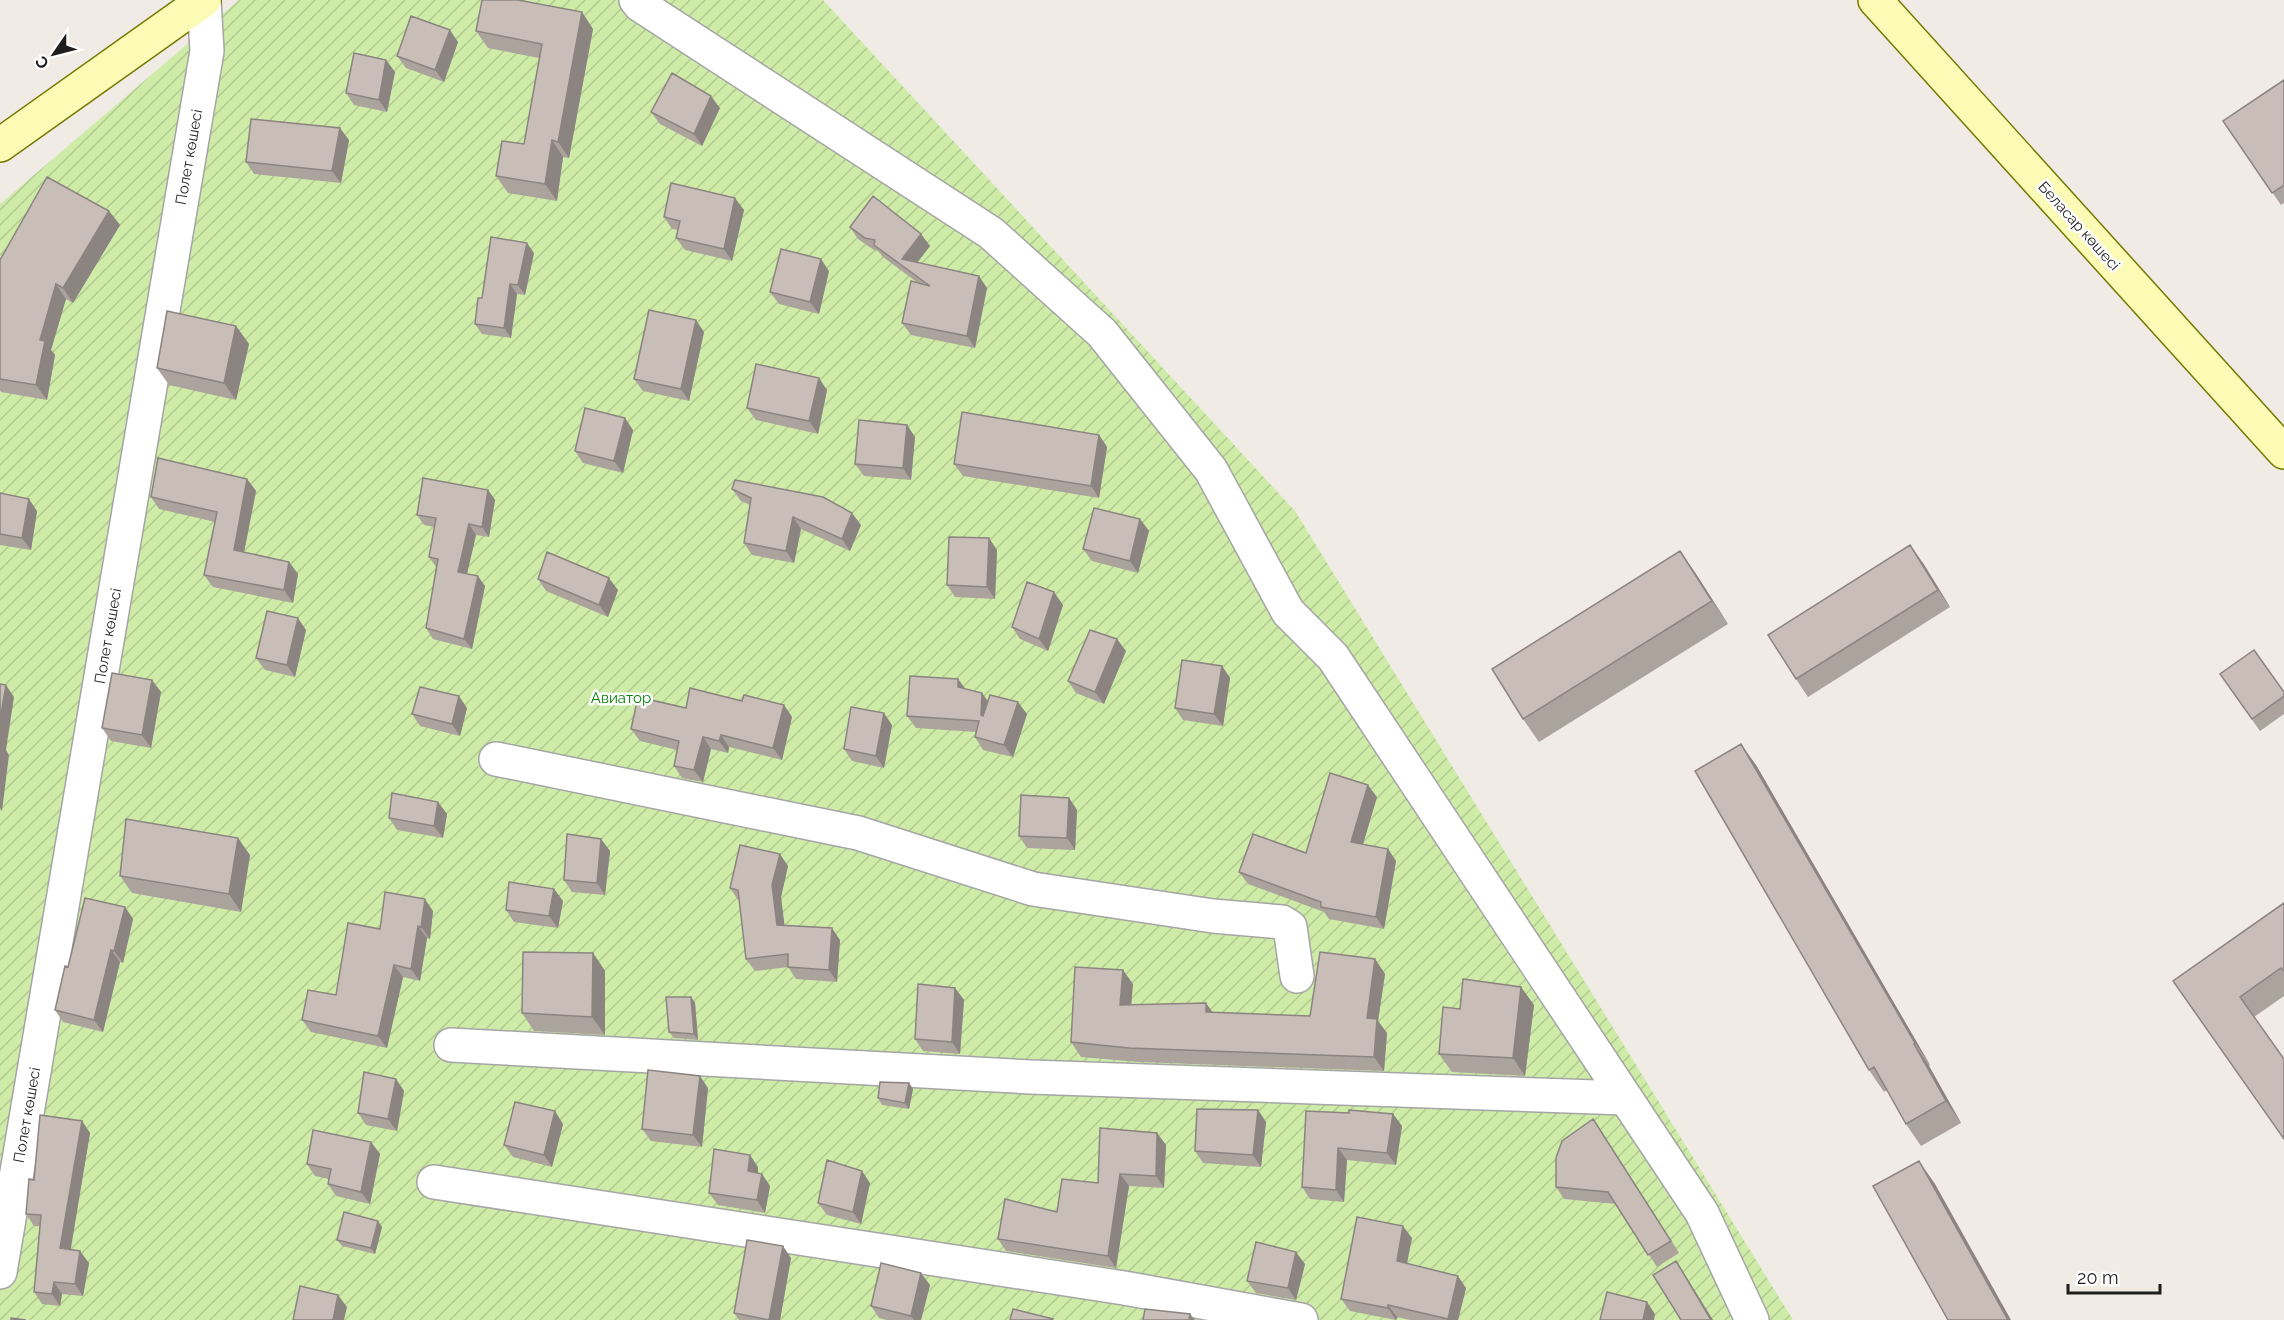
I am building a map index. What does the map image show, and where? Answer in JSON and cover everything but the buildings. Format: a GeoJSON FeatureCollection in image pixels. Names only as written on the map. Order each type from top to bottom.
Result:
{"type":"FeatureCollection","features":[{"type":"Feature","properties":{"kind":"street"},"geometry":{"type":"LineString","coordinates":[[0,145],[204,0]]}},
{"type":"Feature","properties":{"kind":"street","name":"Полет көшесі"},"geometry":{"type":"LineString","coordinates":[[0,1272],[207,51],[204,0]]}},
{"type":"Feature","properties":{"kind":"street"},"geometry":{"type":"LineString","coordinates":[[636,0],[650,12],[991,233],[1102,333],[1211,470],[1288,612],[1333,657],[1702,1213],[1752,1320]]}},
{"type":"Feature","properties":{"kind":"street","name":"Беласар көшесі"},"geometry":{"type":"LineString","coordinates":[[1875,0],[2284,452]]}},
{"type":"Feature","properties":{"kind":"street"},"geometry":{"type":"LineString","coordinates":[[496,759],[858,833],[1033,889],[1213,916],[1282,922],[1290,927],[1297,976]]}},
{"type":"Feature","properties":{"kind":"street"},"geometry":{"type":"LineString","coordinates":[[451,1045],[1031,1077],[1625,1098]]}},
{"type":"Feature","properties":{"kind":"street"},"geometry":{"type":"LineString","coordinates":[[434,1182],[1124,1288],[1301,1320]]}},
{"type":"Feature","properties":{"kind":"green space","name":"Авиатор"},"geometry":{"type":"Polygon","coordinates":[[[239,0],[823,0],[1295,511],[1793,1320],[0,1320],[0,204],[239,0]]]}}]}
